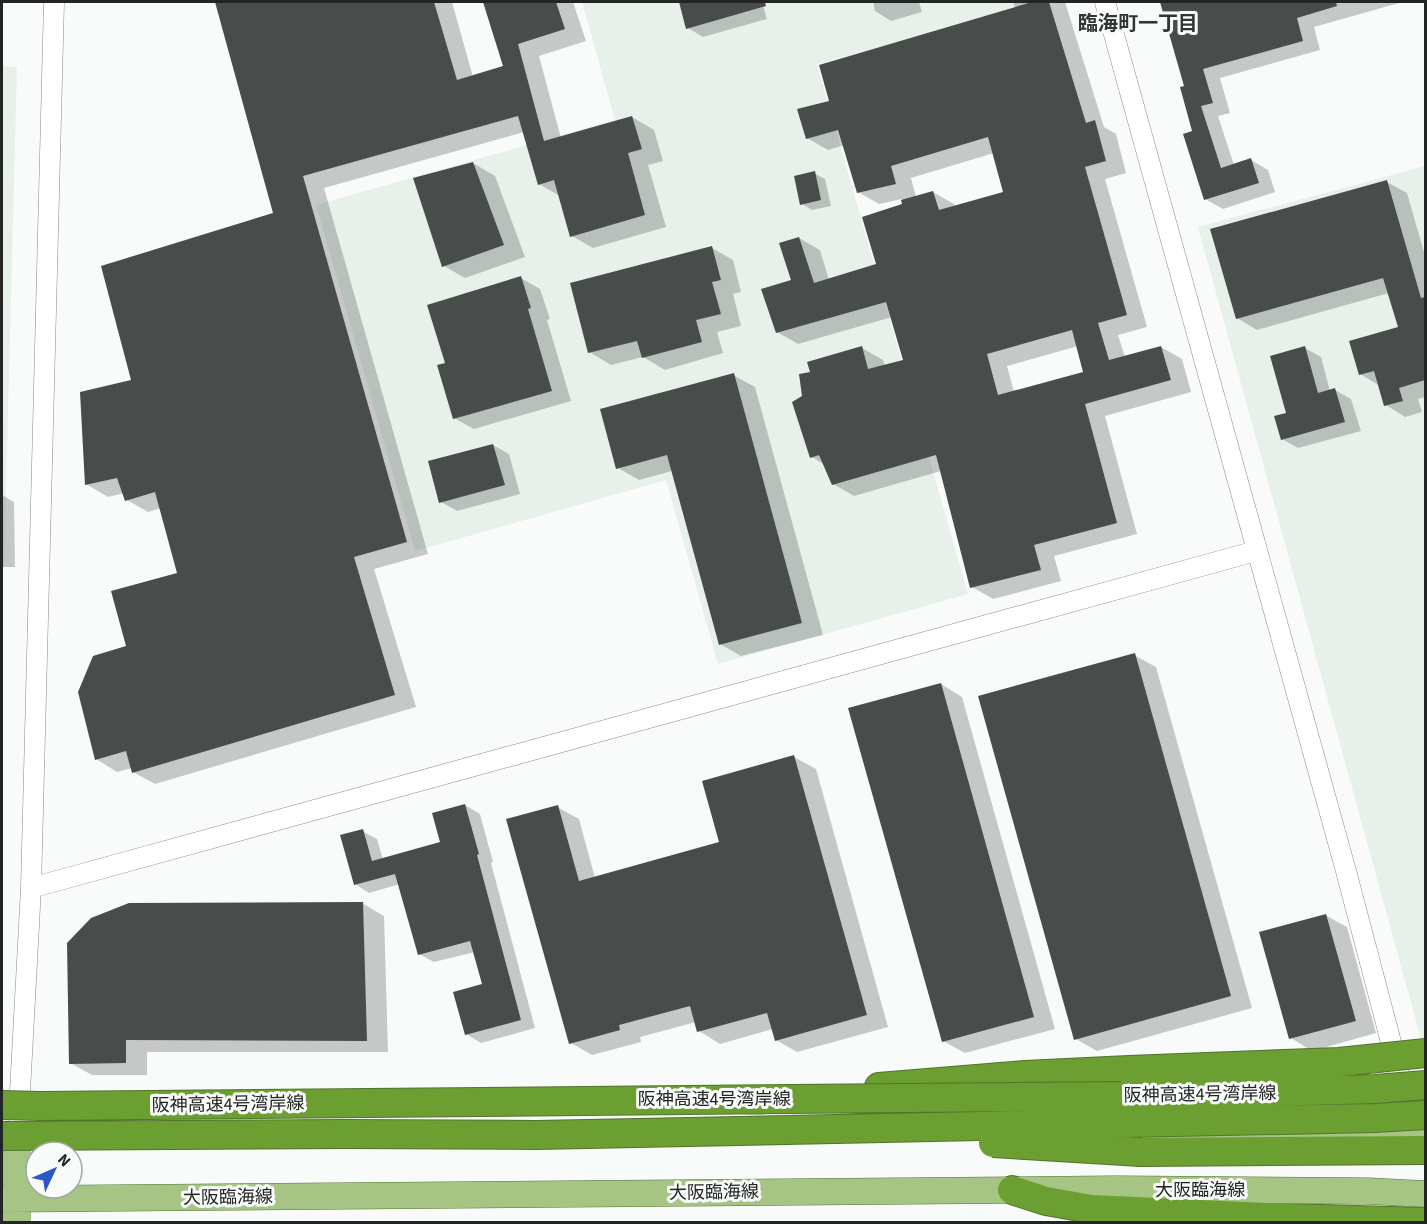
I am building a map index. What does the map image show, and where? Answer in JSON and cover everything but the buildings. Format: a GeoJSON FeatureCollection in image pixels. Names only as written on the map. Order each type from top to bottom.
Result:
{"type":"FeatureCollection","features":[{"type":"Feature","properties":{"kind":"highway"},"geometry":{"type":"LineString","coordinates":[[728,1099],[1025,1075],[1339,1062],[1425,1053]]}},
{"type":"Feature","properties":{"kind":"highway"},"geometry":{"type":"LineString","coordinates":[[1397,1065],[1425,1061]]}},
{"type":"Feature","properties":{"kind":"highway","name":"阪神高速4号湾岸線"},"geometry":{"type":"LineString","coordinates":[[2,1105],[1128,1096],[1363,1090],[1425,1085]]}},
{"type":"Feature","properties":{"kind":"highway","name":"阪神高速4号湾岸線"},"geometry":{"type":"LineString","coordinates":[[7,1143],[346,1134],[536,1135],[1363,1119],[1422,1135]]}},
{"type":"Feature","properties":{"kind":"highway"},"geometry":{"type":"LineString","coordinates":[[1012,1190],[1046,1201],[1091,1209],[1287,1218],[1425,1221]]}},
{"type":"Feature","properties":{"kind":"main road"},"geometry":{"type":"LineString","coordinates":[[774,1142],[859,1109],[903,1106],[992,1106],[1141,1078],[1254,1075],[1397,1065]]}},
{"type":"Feature","properties":{"kind":"main road"},"geometry":{"type":"LineString","coordinates":[[12,1207],[7,1143],[774,1142],[1422,1135]]}},
{"type":"Feature","properties":{"kind":"main road","name":"大阪臨海線"},"geometry":{"type":"LineString","coordinates":[[12,1207],[1012,1190],[1355,1190],[1425,1194]]}},
{"type":"Feature","properties":{"kind":"street"},"geometry":{"type":"LineString","coordinates":[[7,1143],[31,888],[54,2]]}},
{"type":"Feature","properties":{"kind":"street"},"geometry":{"type":"LineString","coordinates":[[1105,2],[1346,871],[1397,1065],[1422,1135]]}},
{"type":"Feature","properties":{"kind":"street"},"geometry":{"type":"LineString","coordinates":[[31,888],[1256,551]]}},
{"type":"Feature","properties":{"kind":"shaded area"},"geometry":{"type":"Polygon","coordinates":[[[582,2],[1049,2],[817,64],[968,594],[718,664],[666,480],[415,551],[316,205],[615,120],[582,2]]]}},
{"type":"Feature","properties":{"kind":"shaded area"},"geometry":{"type":"Polygon","coordinates":[[[2,66],[17,67],[4,567],[2,567],[2,66]]]}},
{"type":"Feature","properties":{"kind":"shaded area"},"geometry":{"type":"Polygon","coordinates":[[[1425,166],[1425,1039],[1421,1039],[1198,227],[1425,166]]]}},
{"type":"Feature","properties":{"kind":"district","name":"臨海町一丁目"},"geometry":{"type":"Point","coordinates":[1138,23]}}]}
